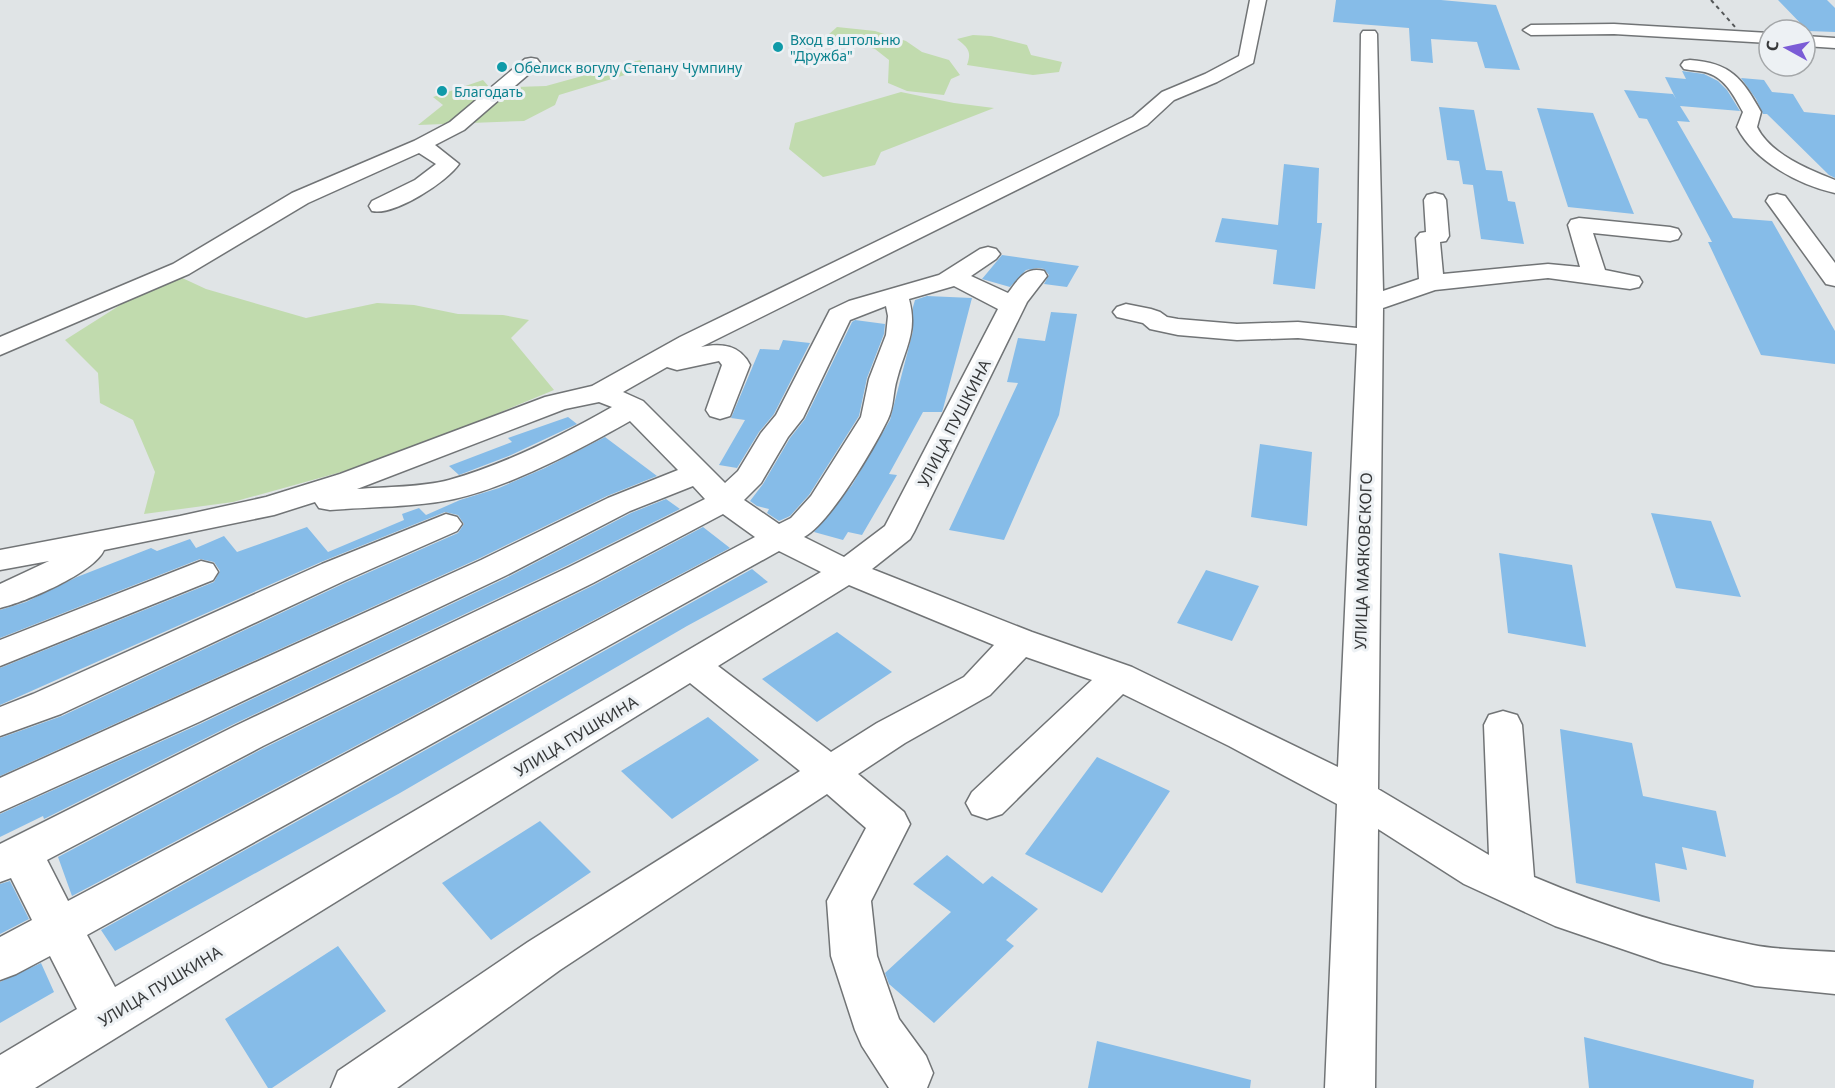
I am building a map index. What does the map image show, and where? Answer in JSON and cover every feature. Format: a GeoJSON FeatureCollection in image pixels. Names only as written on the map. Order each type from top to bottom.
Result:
{"type":"FeatureCollection","features":[{"type":"Feature","properties":{"kind":"street"},"geometry":{"type":"LineString","coordinates":[[274,505],[451,490],[501,472],[579,438],[689,343],[1140,121],[1168,96],[1211,78],[1247,58],[1258,0]]}},
{"type":"Feature","properties":{"kind":"street"},"geometry":{"type":"LineString","coordinates":[[1532,30],[1614,28],[1757,37]]}},
{"type":"Feature","properties":{"kind":"street","name":"УЛИЦА МАЯКОВСКОГО"},"geometry":{"type":"LineString","coordinates":[[1350,1088],[1356,795],[1370,337],[1369,34]]}},
{"type":"Feature","properties":{"kind":"street"},"geometry":{"type":"LineString","coordinates":[[1817,42],[1835,43]]}},
{"type":"Feature","properties":{"kind":"street"},"geometry":{"type":"LineString","coordinates":[[0,346],[181,270],[300,198],[421,145],[457,126],[531,63]]}},
{"type":"Feature","properties":{"kind":"street"},"geometry":{"type":"LineString","coordinates":[[1690,65],[1707,66],[1735,81],[1752,112],[1747,127],[1751,136],[1792,168],[1835,187]]}},
{"type":"Feature","properties":{"kind":"street"},"geometry":{"type":"LineString","coordinates":[[380,206],[423,185],[449,164],[421,145]]}},
{"type":"Feature","properties":{"kind":"street"},"geometry":{"type":"LineString","coordinates":[[1432,282],[1428,238],[1438,236],[1436,200]]}},
{"type":"Feature","properties":{"kind":"street"},"geometry":{"type":"LineString","coordinates":[[1776,201],[1835,279]]}},
{"type":"Feature","properties":{"kind":"street"},"geometry":{"type":"LineString","coordinates":[[1595,276],[1579,225],[1670,234]]}},
{"type":"Feature","properties":{"kind":"street"},"geometry":{"type":"LineString","coordinates":[[107,1018],[58,928],[11,858],[249,736],[581,575],[725,501],[740,489],[776,433],[789,418],[839,315],[858,306],[955,277],[988,254]]}},
{"type":"Feature","properties":{"kind":"street"},"geometry":{"type":"LineString","coordinates":[[1370,304],[1432,282],[1548,271],[1630,282]]}},
{"type":"Feature","properties":{"kind":"street","name":"УЛИЦА ПУШКИНА"},"geometry":{"type":"LineString","coordinates":[[0,1082],[693,666],[847,571],[898,532],[1012,308],[1035,276]]}},
{"type":"Feature","properties":{"kind":"street"},"geometry":{"type":"LineString","coordinates":[[955,277],[1012,308]]}},
{"type":"Feature","properties":{"kind":"street"},"geometry":{"type":"LineString","coordinates":[[0,960],[802,525],[823,501],[875,417],[883,379],[899,335],[901,316],[896,296]]}},
{"type":"Feature","properties":{"kind":"street"},"geometry":{"type":"LineString","coordinates":[[1126,312],[1151,317],[1160,324],[1178,327],[1237,332],[1298,330],[1370,337]]}},
{"type":"Feature","properties":{"kind":"street"},"geometry":{"type":"LineString","coordinates":[[0,560],[274,505],[351,481],[555,403],[580,396],[599,394],[618,399],[707,355],[730,354],[735,357],[736,364],[720,410]]}},
{"type":"Feature","properties":{"kind":"street"},"geometry":{"type":"LineString","coordinates":[[631,392],[698,474],[725,501],[778,538],[847,571],[1019,640],[1119,676],[1243,736],[1356,795],[1479,871],[1571,913],[1663,943],[1755,966],[1835,973]]}},
{"type":"Feature","properties":{"kind":"street"},"geometry":{"type":"LineString","coordinates":[[0,796],[135,737],[511,559],[628,499],[660,485],[698,474]]}},
{"type":"Feature","properties":{"kind":"street"},"geometry":{"type":"LineString","coordinates":[[0,722],[47,704],[334,572],[446,524]]}},
{"type":"Feature","properties":{"kind":"street"},"geometry":{"type":"LineString","coordinates":[[0,597],[34,584],[68,566],[102,541]]}},
{"type":"Feature","properties":{"kind":"street"},"geometry":{"type":"LineString","coordinates":[[0,654],[201,572]]}},
{"type":"Feature","properties":{"kind":"street"},"geometry":{"type":"LineString","coordinates":[[356,1088],[544,956],[891,733],[977,686],[1019,640]]}},
{"type":"Feature","properties":{"kind":"street"},"geometry":{"type":"LineString","coordinates":[[693,666],[830,773],[889,824],[849,901],[854,956],[879,1030],[908,1073]]}},
{"type":"Feature","properties":{"kind":"street"},"geometry":{"type":"LineString","coordinates":[[987,803],[1119,676]]}},
{"type":"Feature","properties":{"kind":"street"},"geometry":{"type":"LineString","coordinates":[[1503,725],[1513,888]]}},
{"type":"Feature","properties":{"kind":"green space"},"geometry":{"type":"Polygon","coordinates":[[[837,27],[875,31],[906,41],[922,52],[949,60],[960,75],[951,79],[944,95],[907,91],[888,83],[889,60],[875,49],[828,35],[837,27]]]}},
{"type":"Feature","properties":{"kind":"green space"},"geometry":{"type":"Polygon","coordinates":[[[973,35],[991,36],[1027,45],[1031,55],[1062,62],[1059,72],[1033,75],[967,65],[968,50],[957,39],[973,35]]]}},
{"type":"Feature","properties":{"kind":"green space"},"geometry":{"type":"Polygon","coordinates":[[[640,60],[648,68],[559,95],[555,105],[524,121],[418,125],[443,105],[433,97],[483,80],[490,88],[546,86],[640,60]]]}},
{"type":"Feature","properties":{"kind":"green space"},"geometry":{"type":"Polygon","coordinates":[[[901,92],[954,103],[994,108],[881,152],[875,165],[823,177],[789,149],[795,123],[901,92]]]}},
{"type":"Feature","properties":{"kind":"green space"},"geometry":{"type":"Polygon","coordinates":[[[178,276],[206,289],[306,318],[377,303],[414,305],[458,314],[503,315],[529,320],[511,338],[554,390],[388,459],[233,502],[144,514],[155,472],[133,420],[100,403],[98,373],[65,340],[125,302],[178,276]]]}},
{"type":"Feature","properties":{"kind":"building"},"geometry":{"type":"Polygon","coordinates":[[[1336,0],[1441,0],[1496,5],[1520,70],[1485,68],[1477,42],[1431,39],[1433,63],[1411,61],[1409,28],[1333,22],[1336,0]]]}},
{"type":"Feature","properties":{"kind":"building"},"geometry":{"type":"Polygon","coordinates":[[[1778,0],[1827,0],[1835,8],[1835,32],[1817,31],[1817,18],[1795,18],[1778,0]]]}},
{"type":"Feature","properties":{"kind":"building"},"geometry":{"type":"Polygon","coordinates":[[[1682,71],[1704,74],[1718,81],[1727,90],[1740,111],[1680,106],[1690,122],[1677,121],[1733,218],[1772,221],[1835,331],[1835,364],[1761,355],[1708,242],[1712,242],[1647,119],[1639,118],[1624,90],[1673,94],[1676,99],[1665,77],[1686,79],[1682,71]]]}},
{"type":"Feature","properties":{"kind":"building"},"geometry":{"type":"Polygon","coordinates":[[[1741,78],[1764,80],[1772,92],[1793,94],[1804,112],[1835,115],[1835,178],[1829,175],[1767,114],[1763,114],[1756,99],[1741,78]]]}},
{"type":"Feature","properties":{"kind":"building"},"geometry":{"type":"Polygon","coordinates":[[[1439,107],[1474,110],[1486,170],[1502,171],[1508,201],[1515,202],[1524,244],[1481,239],[1473,185],[1463,184],[1459,161],[1447,160],[1439,107]]]}},
{"type":"Feature","properties":{"kind":"building"},"geometry":{"type":"Polygon","coordinates":[[[1537,108],[1593,113],[1634,214],[1568,207],[1537,108]]]}},
{"type":"Feature","properties":{"kind":"building"},"geometry":{"type":"Polygon","coordinates":[[[1284,164],[1319,168],[1317,223],[1322,223],[1315,289],[1273,284],[1277,250],[1215,242],[1222,218],[1278,225],[1284,164]]]}},
{"type":"Feature","properties":{"kind":"building"},"geometry":{"type":"Polygon","coordinates":[[[1002,255],[1079,266],[1067,287],[1044,284],[1049,275],[1044,269],[1038,268],[1026,270],[1010,287],[982,279],[1002,255]]]}},
{"type":"Feature","properties":{"kind":"building"},"geometry":{"type":"Polygon","coordinates":[[[927,296],[972,298],[942,412],[923,412],[889,474],[897,475],[862,535],[848,532],[843,540],[814,532],[852,485],[890,420],[913,331],[915,300],[927,296]]]}},
{"type":"Feature","properties":{"kind":"building"},"geometry":{"type":"Polygon","coordinates":[[[1051,312],[1077,314],[1059,415],[1004,540],[949,530],[1018,383],[1007,382],[1018,338],[1045,341],[1051,312]]]}},
{"type":"Feature","properties":{"kind":"building"},"geometry":{"type":"Polygon","coordinates":[[[855,320],[885,324],[884,334],[867,378],[859,416],[809,495],[790,516],[779,521],[767,513],[769,509],[757,506],[750,501],[763,484],[790,438],[805,419],[855,320]]]}},
{"type":"Feature","properties":{"kind":"building"},"geometry":{"type":"Polygon","coordinates":[[[783,340],[810,343],[774,414],[759,432],[737,468],[719,465],[745,420],[731,418],[760,349],[779,350],[783,340]]]}},
{"type":"Feature","properties":{"kind":"building"},"geometry":{"type":"Polygon","coordinates":[[[568,417],[577,424],[511,455],[459,475],[449,466],[512,442],[508,438],[568,417]]]}},
{"type":"Feature","properties":{"kind":"building"},"geometry":{"type":"Polygon","coordinates":[[[605,437],[657,476],[607,496],[480,558],[0,776],[0,738],[62,716],[347,582],[458,533],[464,524],[458,515],[445,512],[321,562],[0,705],[0,668],[214,582],[220,571],[214,562],[200,559],[0,638],[0,610],[26,602],[77,577],[151,548],[157,551],[190,539],[196,548],[224,536],[237,552],[307,527],[328,552],[404,520],[402,514],[419,508],[426,515],[460,500],[499,488],[545,468],[605,437]]]}},
{"type":"Feature","properties":{"kind":"building"},"geometry":{"type":"Polygon","coordinates":[[[1260,444],[1312,452],[1307,526],[1251,517],[1260,444]]]}},
{"type":"Feature","properties":{"kind":"building"},"geometry":{"type":"Polygon","coordinates":[[[666,499],[680,509],[568,565],[234,724],[44,819],[43,816],[0,837],[0,814],[200,724],[506,578],[631,513],[666,499]]]}},
{"type":"Feature","properties":{"kind":"building"},"geometry":{"type":"Polygon","coordinates":[[[1651,513],[1711,521],[1741,597],[1676,588],[1651,513]]]}},
{"type":"Feature","properties":{"kind":"building"},"geometry":{"type":"Polygon","coordinates":[[[703,527],[730,548],[72,896],[58,857],[264,748],[594,585],[703,527]]]}},
{"type":"Feature","properties":{"kind":"building"},"geometry":{"type":"Polygon","coordinates":[[[1499,553],[1572,565],[1586,647],[1508,633],[1499,553]]]}},
{"type":"Feature","properties":{"kind":"building"},"geometry":{"type":"Polygon","coordinates":[[[752,569],[768,582],[687,626],[400,793],[115,951],[101,930],[752,569]]]}},
{"type":"Feature","properties":{"kind":"building"},"geometry":{"type":"Polygon","coordinates":[[[1206,570],[1259,586],[1232,641],[1177,623],[1206,570]]]}},
{"type":"Feature","properties":{"kind":"building"},"geometry":{"type":"Polygon","coordinates":[[[837,632],[892,672],[817,722],[762,679],[837,632]]]}},
{"type":"Feature","properties":{"kind":"building"},"geometry":{"type":"Polygon","coordinates":[[[708,717],[759,760],[672,819],[621,771],[708,717]]]}},
{"type":"Feature","properties":{"kind":"building"},"geometry":{"type":"Polygon","coordinates":[[[1560,729],[1632,743],[1643,796],[1716,811],[1726,857],[1682,847],[1687,870],[1655,863],[1660,902],[1576,883],[1560,729]]]}},
{"type":"Feature","properties":{"kind":"building"},"geometry":{"type":"Polygon","coordinates":[[[1097,757],[1170,791],[1102,893],[1025,854],[1097,757]]]}},
{"type":"Feature","properties":{"kind":"building"},"geometry":{"type":"Polygon","coordinates":[[[540,821],[591,872],[491,940],[442,883],[540,821]]]}},
{"type":"Feature","properties":{"kind":"building"},"geometry":{"type":"Polygon","coordinates":[[[947,855],[983,884],[992,876],[1038,909],[1006,940],[1014,946],[934,1023],[889,984],[885,973],[951,912],[913,884],[947,855]]]}},
{"type":"Feature","properties":{"kind":"building"},"geometry":{"type":"Polygon","coordinates":[[[10,881],[29,919],[0,934],[0,884],[10,881]]]}},
{"type":"Feature","properties":{"kind":"building"},"geometry":{"type":"Polygon","coordinates":[[[338,946],[386,1011],[272,1088],[268,1088],[225,1019],[338,946]]]}},
{"type":"Feature","properties":{"kind":"building"},"geometry":{"type":"Polygon","coordinates":[[[41,963],[54,992],[0,1023],[0,982],[41,963]]]}},
{"type":"Feature","properties":{"kind":"building"},"geometry":{"type":"Polygon","coordinates":[[[1584,1037],[1754,1080],[1753,1088],[1589,1088],[1584,1037]]]}},
{"type":"Feature","properties":{"kind":"building"},"geometry":{"type":"Polygon","coordinates":[[[1097,1041],[1251,1080],[1250,1088],[1088,1088],[1097,1041]]]}},
{"type":"Feature","properties":{"kind":"railway"},"geometry":{"type":"LineString","coordinates":[[1711,0],[1736,28]]}},
{"type":"Feature","properties":{"kind":"place","name":"Вход в штольню \"Дружба\""},"geometry":{"type":"Point","coordinates":[778,47]}},
{"type":"Feature","properties":{"kind":"place","name":"Обелиск вогулу Степану Чумпину"},"geometry":{"type":"Point","coordinates":[502,67]}},
{"type":"Feature","properties":{"kind":"place","name":"Благодать"},"geometry":{"type":"Point","coordinates":[442,91]}}]}
